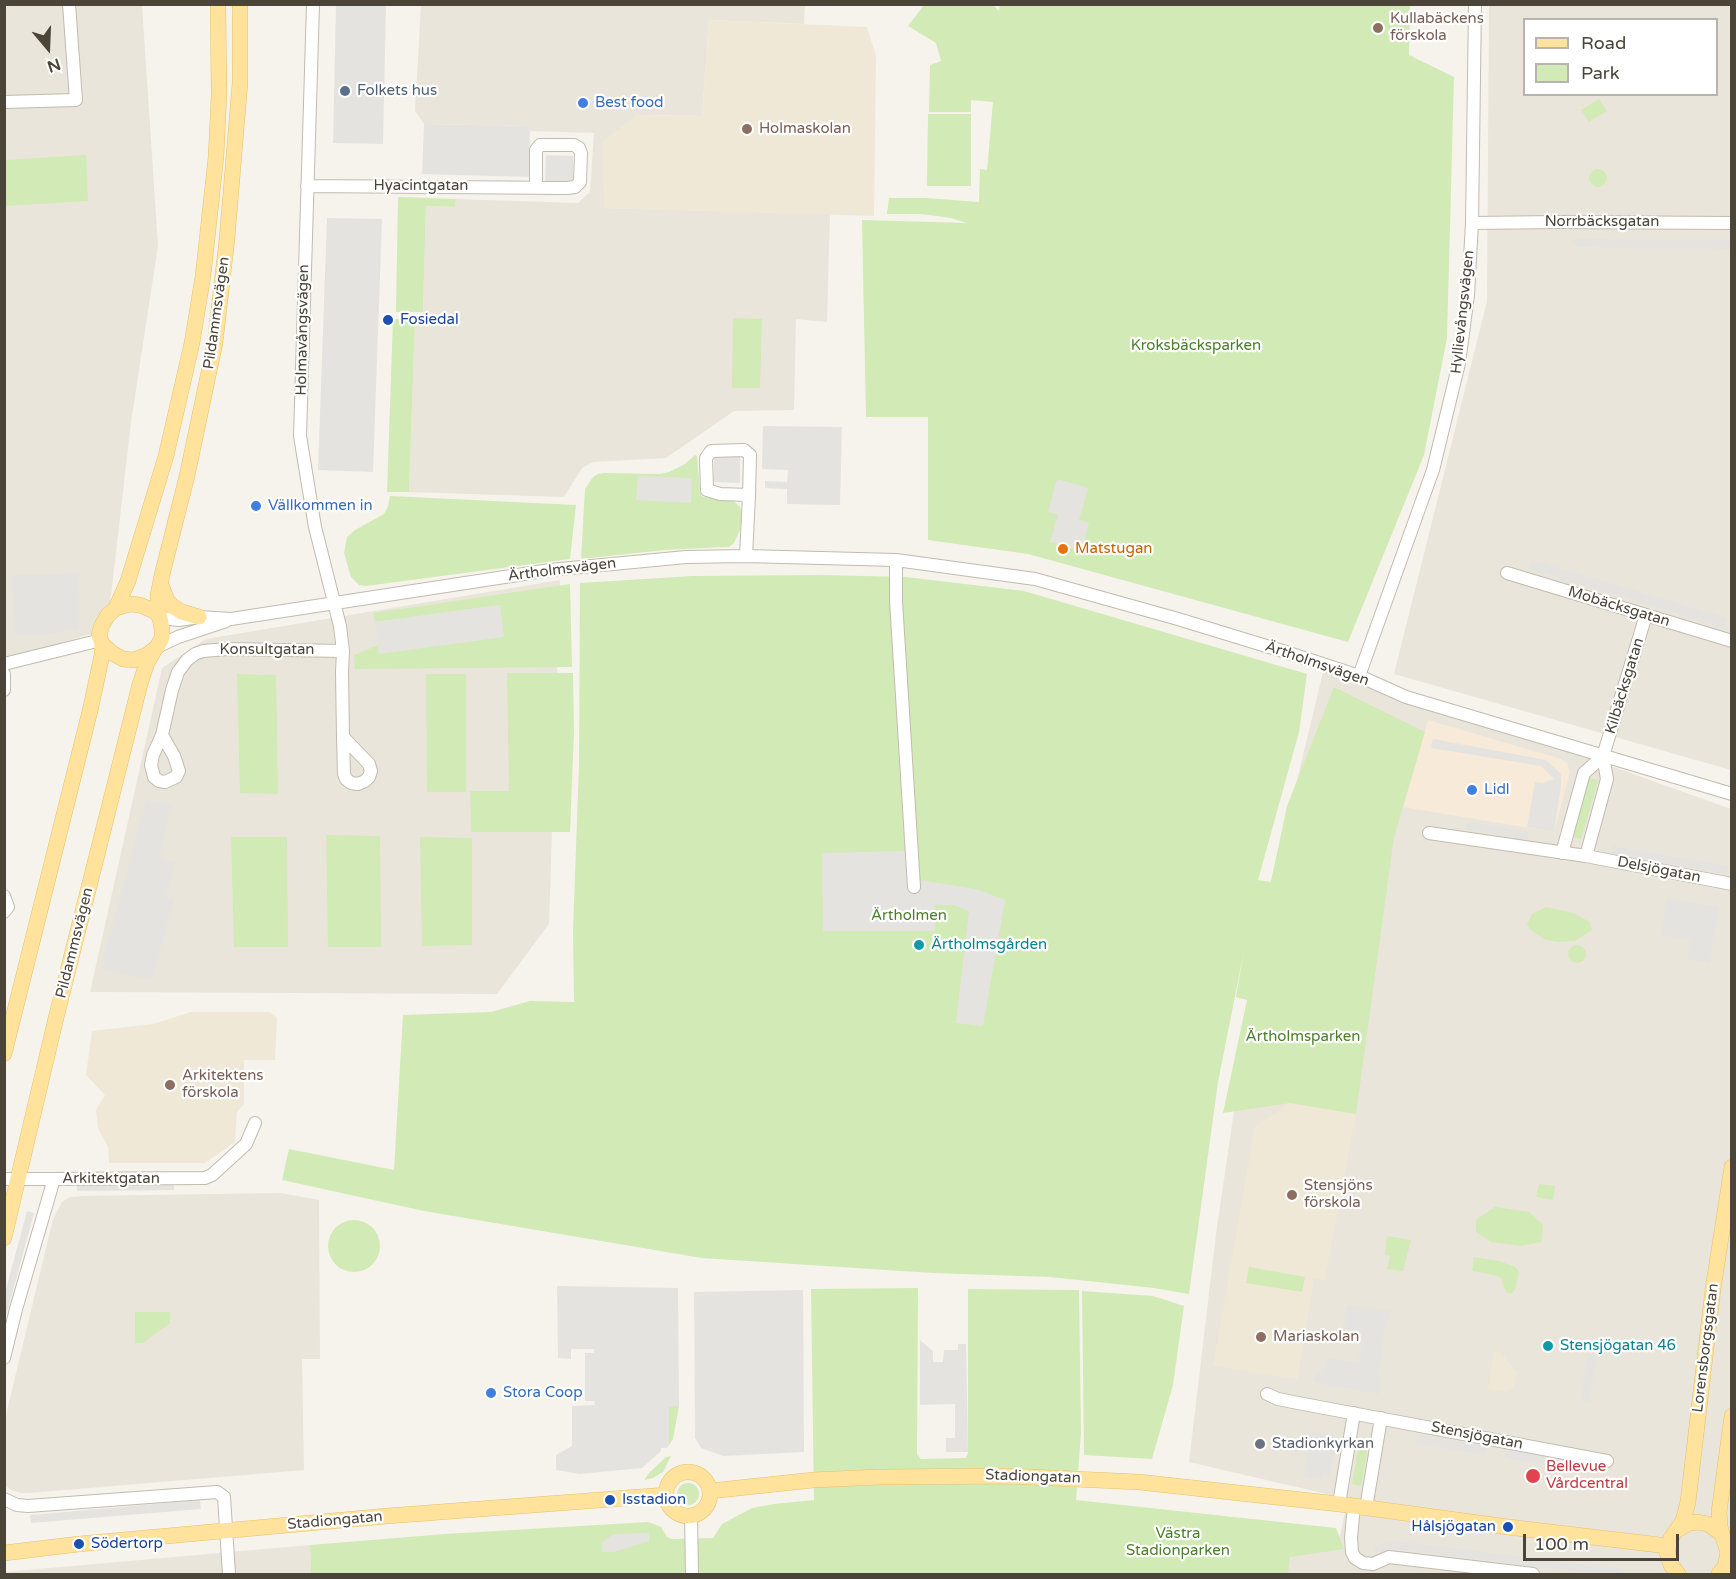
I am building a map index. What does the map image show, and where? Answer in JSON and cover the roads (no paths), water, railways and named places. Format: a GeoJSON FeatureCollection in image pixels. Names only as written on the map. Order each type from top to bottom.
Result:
{"type":"FeatureCollection","features":[{"type":"Feature","properties":{"kind":"main road","name":"Pildammsvägen"},"geometry":{"type":"LineString","coordinates":[[116,608],[128,581],[166,456],[194,332],[207,245],[216,156],[219,95],[218,4]]}},
{"type":"Feature","properties":{"kind":"main road","name":"Pildammsvägen"},"geometry":{"type":"LineString","coordinates":[[159,617],[161,583],[187,476],[215,343],[227,238],[239,95],[240,4]]}},
{"type":"Feature","properties":{"kind":"main road"},"geometry":{"type":"LineString","coordinates":[[161,583],[163,592],[172,606],[199,617]]}},
{"type":"Feature","properties":{"kind":"main road","name":"Ärtholmsvägen"},"geometry":{"type":"LineString","coordinates":[[116,608],[135,604],[153,610],[159,617]]}},
{"type":"Feature","properties":{"kind":"main road"},"geometry":{"type":"LineString","coordinates":[[4,1054],[90,711],[102,655],[102,642],[99,635],[108,615],[116,608]]}},
{"type":"Feature","properties":{"kind":"main road"},"geometry":{"type":"LineString","coordinates":[[155,649],[163,633],[159,617]]}},
{"type":"Feature","properties":{"kind":"main road","name":"Ärtholmsvägen"},"geometry":{"type":"LineString","coordinates":[[102,642],[112,653],[128,660],[142,658],[155,649]]}},
{"type":"Feature","properties":{"kind":"main road","name":"Pildammsvägen"},"geometry":{"type":"LineString","coordinates":[[4,1238],[12,1179],[56,1018],[140,684],[147,663],[155,649]]}},
{"type":"Feature","properties":{"kind":"main road","name":"Lorensborgsgatan"},"geometry":{"type":"LineString","coordinates":[[1668,1546],[1683,1521],[1688,1502],[1713,1289],[1731,1167]]}},
{"type":"Feature","properties":{"kind":"main road"},"geometry":{"type":"LineString","coordinates":[[1724,1573],[1727,1543],[1719,1512],[1731,1416]]}},
{"type":"Feature","properties":{"kind":"main road"},"geometry":{"type":"LineString","coordinates":[[687,1472],[700,1475],[705,1479],[710,1491],[710,1498],[704,1510],[691,1516],[677,1514],[666,1496],[670,1481],[678,1474],[687,1472]]}},
{"type":"Feature","properties":{"kind":"main road","name":"Stadiongatan"},"geometry":{"type":"LineString","coordinates":[[710,1491],[813,1480],[880,1477],[997,1476],[1168,1484],[1668,1546]]}},
{"type":"Feature","properties":{"kind":"main road","name":"Stadiongatan"},"geometry":{"type":"LineString","coordinates":[[4,1553],[79,1544],[537,1504],[666,1496]]}},
{"type":"Feature","properties":{"kind":"main road"},"geometry":{"type":"LineString","coordinates":[[1679,1528],[1689,1523],[1708,1524],[1727,1543]]}},
{"type":"Feature","properties":{"kind":"main road"},"geometry":{"type":"LineString","coordinates":[[1668,1546],[1668,1558],[1678,1575]]}},
{"type":"Feature","properties":{"kind":"street"},"geometry":{"type":"LineString","coordinates":[[4,102],[76,100],[69,4]]}},
{"type":"Feature","properties":{"kind":"street","name":"Holmavångsvägen"},"geometry":{"type":"LineString","coordinates":[[313,4],[300,436],[313,516],[340,626],[343,651]]}},
{"type":"Feature","properties":{"kind":"street","name":"Hyllievångsvägen"},"geometry":{"type":"LineString","coordinates":[[1359,676],[1433,470],[1451,400],[1464,333],[1472,223],[1475,4]]}},
{"type":"Feature","properties":{"kind":"street","name":"Hyacintgatan"},"geometry":{"type":"LineString","coordinates":[[307,186],[536,187],[575,187],[580,182],[579,148],[574,145],[540,146],[536,150],[536,187]]}},
{"type":"Feature","properties":{"kind":"street","name":"Norrbäcksgatan"},"geometry":{"type":"LineString","coordinates":[[1472,223],[1731,223]]}},
{"type":"Feature","properties":{"kind":"street"},"geometry":{"type":"LineString","coordinates":[[746,556],[749,495],[750,460],[748,452],[727,449],[711,451],[706,458],[708,490],[720,494],[749,495]]}},
{"type":"Feature","properties":{"kind":"street","name":"Ärtholmsvägen"},"geometry":{"type":"LineString","coordinates":[[155,649],[178,637],[231,619],[550,570],[686,557],[746,556],[896,560],[1035,579],[1189,623],[1359,676],[1406,697],[1731,794]]}},
{"type":"Feature","properties":{"kind":"street"},"geometry":{"type":"LineString","coordinates":[[896,560],[896,601],[914,887]]}},
{"type":"Feature","properties":{"kind":"street","name":"Mobäcksgatan"},"geometry":{"type":"LineString","coordinates":[[1507,573],[1731,641]]}},
{"type":"Feature","properties":{"kind":"street","name":"Kilbäcksgatan"},"geometry":{"type":"LineString","coordinates":[[1603,756],[1646,615]]}},
{"type":"Feature","properties":{"kind":"street","name":"Ärtholmsvägen"},"geometry":{"type":"LineString","coordinates":[[159,617],[179,620],[199,617],[231,619]]}},
{"type":"Feature","properties":{"kind":"street"},"geometry":{"type":"LineString","coordinates":[[4,664],[102,642]]}},
{"type":"Feature","properties":{"kind":"street","name":"Konsultgatan"},"geometry":{"type":"LineString","coordinates":[[162,735],[174,682],[182,666],[195,654],[233,649],[343,651]]}},
{"type":"Feature","properties":{"kind":"street"},"geometry":{"type":"LineString","coordinates":[[343,651],[343,737]]}},
{"type":"Feature","properties":{"kind":"street"},"geometry":{"type":"LineString","coordinates":[[4,674],[4,690]]}},
{"type":"Feature","properties":{"kind":"street"},"geometry":{"type":"LineString","coordinates":[[1562,852],[1584,773],[1603,756]]}},
{"type":"Feature","properties":{"kind":"street"},"geometry":{"type":"LineString","coordinates":[[1586,856],[1607,779],[1603,756]]}},
{"type":"Feature","properties":{"kind":"street","name":"Delsjögatan"},"geometry":{"type":"LineString","coordinates":[[1430,833],[1586,856],[1731,884]]}},
{"type":"Feature","properties":{"kind":"street"},"geometry":{"type":"LineString","coordinates":[[4,896],[8,907],[4,912]]}},
{"type":"Feature","properties":{"kind":"street","name":"Arkitektgatan"},"geometry":{"type":"LineString","coordinates":[[4,1358],[54,1179],[205,1178],[212,1175],[246,1144],[255,1123]]}},
{"type":"Feature","properties":{"kind":"street"},"geometry":{"type":"LineString","coordinates":[[12,1179],[54,1179]]}},
{"type":"Feature","properties":{"kind":"street","name":"Stensjögatan"},"geometry":{"type":"LineString","coordinates":[[1267,1394],[1278,1399],[1608,1461]]}},
{"type":"Feature","properties":{"kind":"street"},"geometry":{"type":"LineString","coordinates":[[1354,1413],[1351,1538],[1355,1558],[1363,1563],[1372,1564],[1389,1557],[1533,1575]]}},
{"type":"Feature","properties":{"kind":"street"},"geometry":{"type":"LineString","coordinates":[[1353,1506],[1381,1418]]}},
{"type":"Feature","properties":{"kind":"street"},"geometry":{"type":"LineString","coordinates":[[4,1499],[17,1505],[28,1506],[217,1492],[224,1497],[229,1575]]}},
{"type":"Feature","properties":{"kind":"street"},"geometry":{"type":"LineString","coordinates":[[691,1516],[692,1575]]}},
{"type":"Feature","properties":{"kind":"place","name":"Kullabäckens förskola"},"geometry":{"type":"Point","coordinates":[1378,28]}},
{"type":"Feature","properties":{"kind":"place","name":"Folkets hus"},"geometry":{"type":"Point","coordinates":[345,91]}},
{"type":"Feature","properties":{"kind":"place","name":"Best food"},"geometry":{"type":"Point","coordinates":[583,103]}},
{"type":"Feature","properties":{"kind":"place","name":"Holmaskolan"},"geometry":{"type":"Point","coordinates":[747,129]}},
{"type":"Feature","properties":{"kind":"place","name":"Fosiedal"},"geometry":{"type":"Point","coordinates":[388,320]}},
{"type":"Feature","properties":{"kind":"place","name":"Vällkommen in"},"geometry":{"type":"Point","coordinates":[256,506]}},
{"type":"Feature","properties":{"kind":"place","name":"Matstugan"},"geometry":{"type":"Point","coordinates":[1063,549]}},
{"type":"Feature","properties":{"kind":"place","name":"Lidl"},"geometry":{"type":"Point","coordinates":[1472,790]}},
{"type":"Feature","properties":{"kind":"place","name":"Ärtholmsgården"},"geometry":{"type":"Point","coordinates":[919,945]}},
{"type":"Feature","properties":{"kind":"place","name":"Arkitektens förskola"},"geometry":{"type":"Point","coordinates":[170,1085]}},
{"type":"Feature","properties":{"kind":"place","name":"Stensjöns förskola"},"geometry":{"type":"Point","coordinates":[1292,1195]}},
{"type":"Feature","properties":{"kind":"place","name":"Mariaskolan"},"geometry":{"type":"Point","coordinates":[1261,1337]}},
{"type":"Feature","properties":{"kind":"place","name":"Stensjögatan 46"},"geometry":{"type":"Point","coordinates":[1548,1346]}},
{"type":"Feature","properties":{"kind":"place","name":"Stora Coop"},"geometry":{"type":"Point","coordinates":[491,1393]}},
{"type":"Feature","properties":{"kind":"place","name":"Stadionkyrkan"},"geometry":{"type":"Point","coordinates":[1260,1444]}},
{"type":"Feature","properties":{"kind":"place","name":"Bellevue Vårdcentral"},"geometry":{"type":"Point","coordinates":[1533,1476]}},
{"type":"Feature","properties":{"kind":"place","name":"Isstadion"},"geometry":{"type":"Point","coordinates":[610,1500]}},
{"type":"Feature","properties":{"kind":"place","name":"Hålsjögatan"},"geometry":{"type":"Point","coordinates":[1508,1527]}},
{"type":"Feature","properties":{"kind":"place","name":"Södertorp"},"geometry":{"type":"Point","coordinates":[79,1544]}},
{"type":"Feature","properties":{"kind":"park label","name":"Kroksbäcksparken"},"geometry":{"type":"Point","coordinates":[1196,346]}},
{"type":"Feature","properties":{"kind":"park label","name":"Ärtholmen"},"geometry":{"type":"Point","coordinates":[909,916]}},
{"type":"Feature","properties":{"kind":"park label","name":"Ärtholmsparken"},"geometry":{"type":"Point","coordinates":[1303,1037]}},
{"type":"Feature","properties":{"kind":"park label","name":"Västra Stadionparken"},"geometry":{"type":"Point","coordinates":[1178,1542]}}]}
